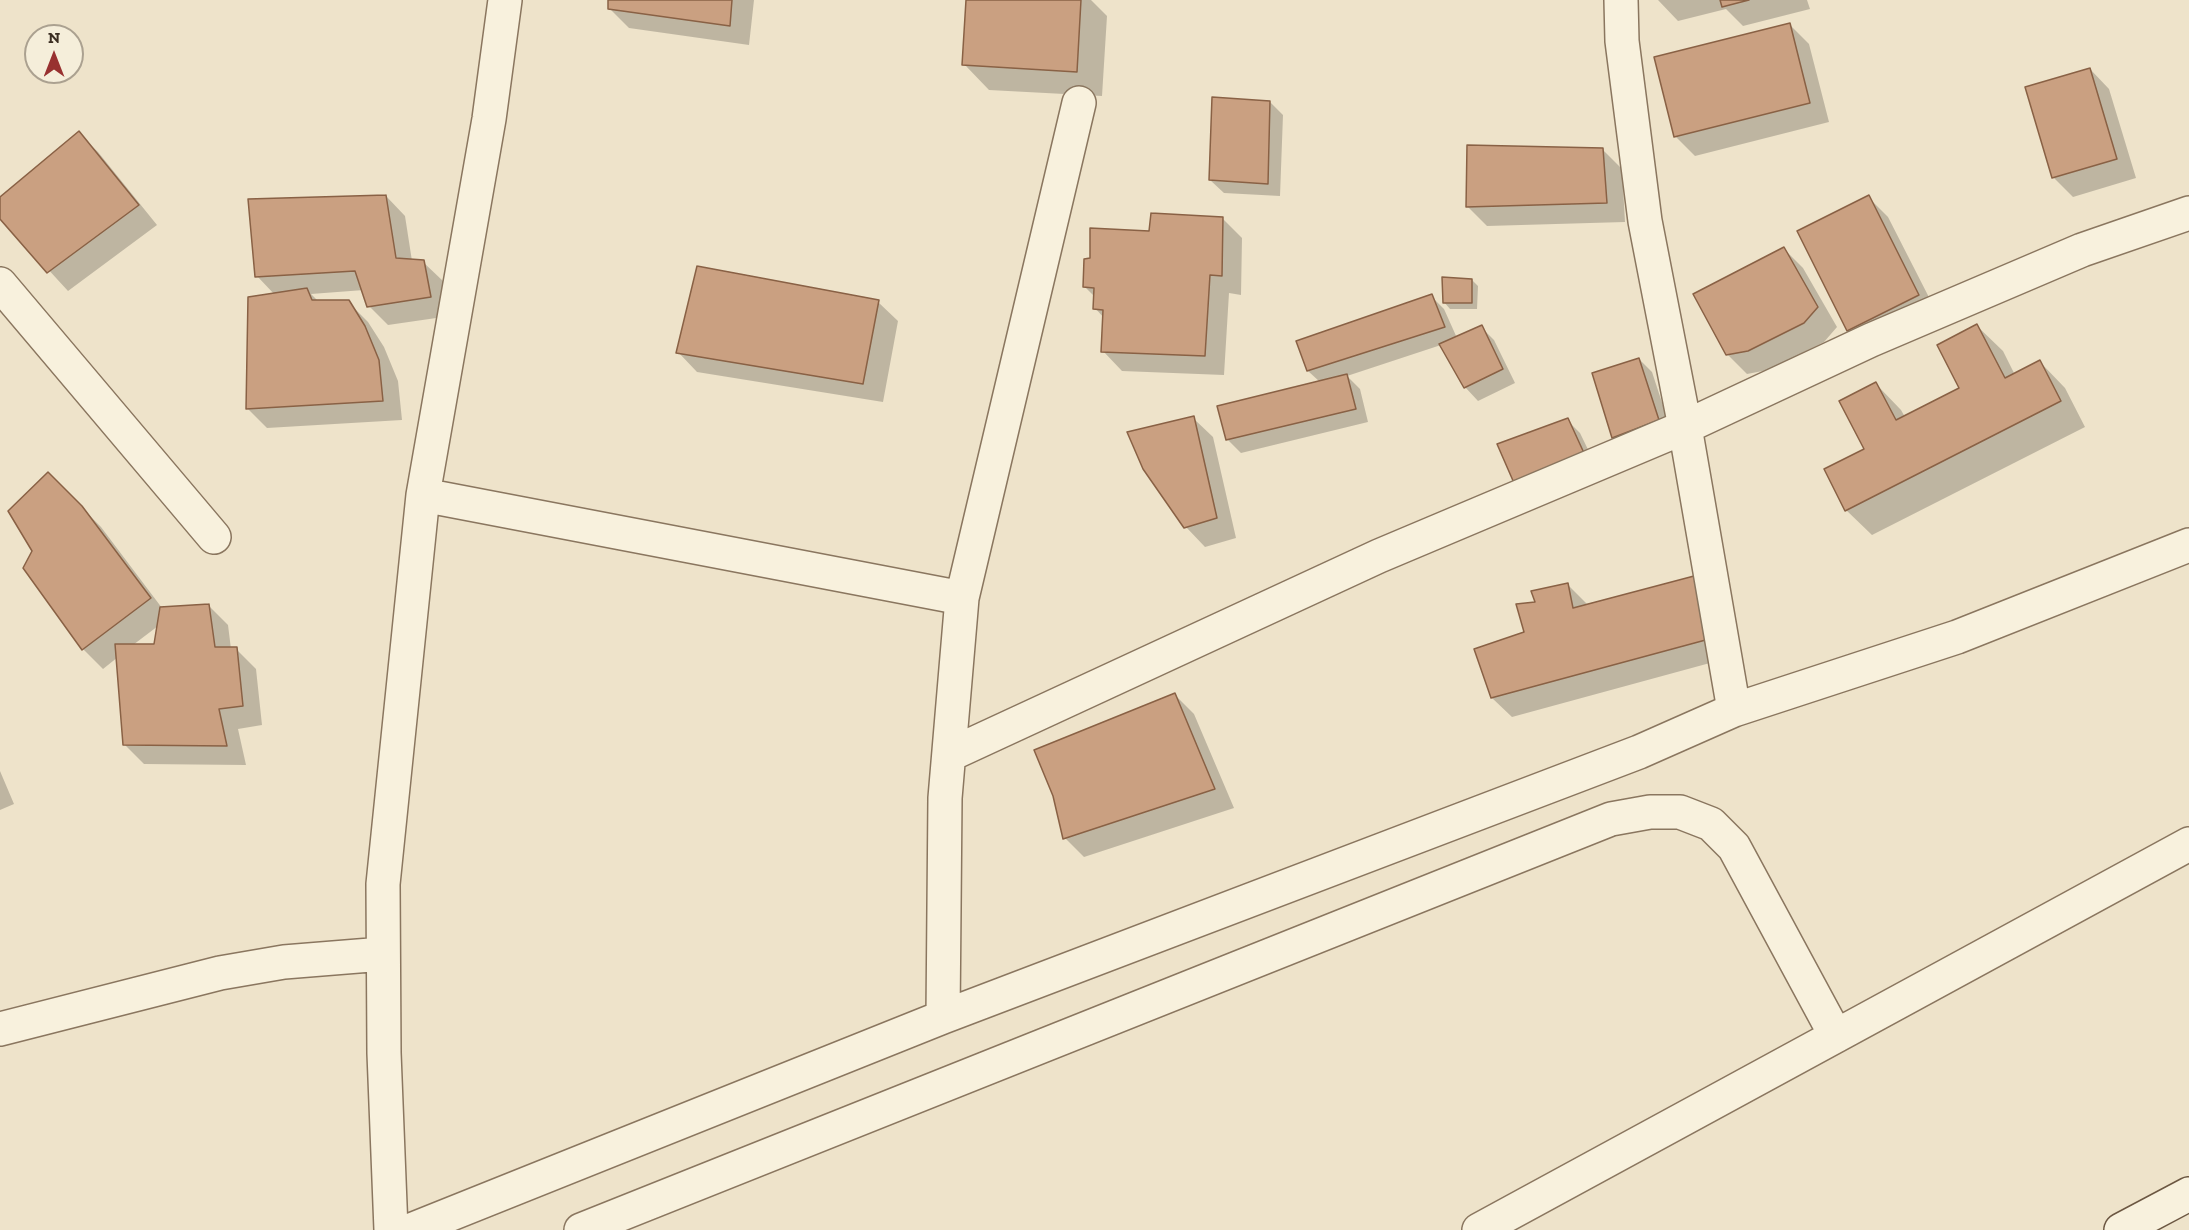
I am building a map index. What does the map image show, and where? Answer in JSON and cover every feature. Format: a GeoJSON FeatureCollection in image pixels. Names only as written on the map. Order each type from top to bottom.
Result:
{"type":"FeatureCollection","features":[{"type":"Feature","properties":{"kind":"street"},"geometry":{"type":"LineString","coordinates":[[391,1230],[384,1053],[383,884],[423,495],[489,119],[505,0]]}},
{"type":"Feature","properties":{"kind":"street"},"geometry":{"type":"LineString","coordinates":[[1621,0],[1622,41],[1645,221],[1685,427],[1734,710]]}},
{"type":"Feature","properties":{"kind":"street"},"geometry":{"type":"LineString","coordinates":[[943,1017],[945,798],[962,598],[1079,102]]}},
{"type":"Feature","properties":{"kind":"street"},"geometry":{"type":"LineString","coordinates":[[949,755],[1379,556],[1685,427],[1871,340],[2082,250],[2189,213]]}},
{"type":"Feature","properties":{"kind":"street"},"geometry":{"type":"LineString","coordinates":[[0,284],[214,537]]}},
{"type":"Feature","properties":{"kind":"street"},"geometry":{"type":"LineString","coordinates":[[423,495],[962,598]]}},
{"type":"Feature","properties":{"kind":"street"},"geometry":{"type":"LineString","coordinates":[[411,1230],[943,1017],[1639,752],[1734,710],[1957,637],[2189,545]]}},
{"type":"Feature","properties":{"kind":"street"},"geometry":{"type":"LineString","coordinates":[[581,1230],[1611,819],[1650,812],[1680,812],[1711,824],[1734,847],[1836,1036]]}},
{"type":"Feature","properties":{"kind":"street"},"geometry":{"type":"LineString","coordinates":[[1479,1230],[2189,843]]}},
{"type":"Feature","properties":{"kind":"street"},"geometry":{"type":"LineString","coordinates":[[0,1029],[220,973],[284,962],[383,954]]}},
{"type":"Feature","properties":{"kind":"street"},"geometry":{"type":"LineString","coordinates":[[2121,1230],[2189,1194]]}},
{"type":"Feature","properties":{"kind":"building"},"geometry":{"type":"Polygon","coordinates":[[[608,0],[732,0],[730,26],[608,9],[608,0]]]}},
{"type":"Feature","properties":{"kind":"building"},"geometry":{"type":"Polygon","coordinates":[[[966,0],[1081,0],[1077,72],[962,65],[966,0]]]}},
{"type":"Feature","properties":{"kind":"building"},"geometry":{"type":"Polygon","coordinates":[[[1720,0],[1749,0],[1722,7],[1720,0]]]}},
{"type":"Feature","properties":{"kind":"building"},"geometry":{"type":"Polygon","coordinates":[[[1790,23],[1810,103],[1674,137],[1654,57],[1790,23]]]}},
{"type":"Feature","properties":{"kind":"building"},"geometry":{"type":"Polygon","coordinates":[[[2090,68],[2117,159],[2052,178],[2025,87],[2090,68]]]}},
{"type":"Feature","properties":{"kind":"building"},"geometry":{"type":"Polygon","coordinates":[[[1212,97],[1270,101],[1268,184],[1209,180],[1212,97]]]}},
{"type":"Feature","properties":{"kind":"building"},"geometry":{"type":"Polygon","coordinates":[[[79,131],[139,205],[47,273],[0,219],[0,197],[79,131]]]}},
{"type":"Feature","properties":{"kind":"building"},"geometry":{"type":"Polygon","coordinates":[[[1467,145],[1603,148],[1607,203],[1466,207],[1467,145]]]}},
{"type":"Feature","properties":{"kind":"building"},"geometry":{"type":"Polygon","coordinates":[[[386,195],[396,258],[424,260],[431,297],[367,307],[355,271],[255,277],[248,199],[386,195]]]}},
{"type":"Feature","properties":{"kind":"building"},"geometry":{"type":"Polygon","coordinates":[[[1869,195],[1919,295],[1847,331],[1797,231],[1869,195]]]}},
{"type":"Feature","properties":{"kind":"building"},"geometry":{"type":"Polygon","coordinates":[[[1151,213],[1223,217],[1222,276],[1210,275],[1205,356],[1101,352],[1103,310],[1093,309],[1094,288],[1083,287],[1084,259],[1090,258],[1090,228],[1149,231],[1151,213]]]}},
{"type":"Feature","properties":{"kind":"building"},"geometry":{"type":"Polygon","coordinates":[[[1784,247],[1818,307],[1804,323],[1748,351],[1726,355],[1693,294],[1784,247]]]}},
{"type":"Feature","properties":{"kind":"building"},"geometry":{"type":"Polygon","coordinates":[[[697,266],[879,300],[863,384],[676,353],[697,266]]]}},
{"type":"Feature","properties":{"kind":"building"},"geometry":{"type":"Polygon","coordinates":[[[1442,277],[1472,279],[1472,303],[1443,303],[1442,277]]]}},
{"type":"Feature","properties":{"kind":"building"},"geometry":{"type":"Polygon","coordinates":[[[307,288],[312,300],[349,300],[365,326],[379,360],[383,401],[246,409],[248,297],[307,288]]]}},
{"type":"Feature","properties":{"kind":"building"},"geometry":{"type":"Polygon","coordinates":[[[1432,294],[1445,327],[1307,371],[1296,341],[1432,294]]]}},
{"type":"Feature","properties":{"kind":"building"},"geometry":{"type":"Polygon","coordinates":[[[1977,324],[2005,378],[2040,360],[2061,401],[1845,511],[1824,469],[1864,449],[1839,401],[1876,382],[1896,420],[1959,388],[1937,345],[1977,324]]]}},
{"type":"Feature","properties":{"kind":"building"},"geometry":{"type":"Polygon","coordinates":[[[1482,325],[1503,369],[1464,388],[1439,344],[1482,325]]]}},
{"type":"Feature","properties":{"kind":"building"},"geometry":{"type":"Polygon","coordinates":[[[1639,358],[1659,420],[1612,438],[1592,373],[1639,358]]]}},
{"type":"Feature","properties":{"kind":"building"},"geometry":{"type":"Polygon","coordinates":[[[1347,374],[1356,409],[1226,440],[1217,406],[1347,374]]]}},
{"type":"Feature","properties":{"kind":"building"},"geometry":{"type":"Polygon","coordinates":[[[1194,416],[1217,518],[1184,528],[1143,469],[1127,432],[1194,416]]]}},
{"type":"Feature","properties":{"kind":"building"},"geometry":{"type":"Polygon","coordinates":[[[1568,418],[1584,453],[1514,483],[1497,444],[1568,418]]]}},
{"type":"Feature","properties":{"kind":"building"},"geometry":{"type":"Polygon","coordinates":[[[48,472],[82,506],[151,598],[82,650],[23,568],[32,551],[8,511],[48,472]]]}},
{"type":"Feature","properties":{"kind":"building"},"geometry":{"type":"Polygon","coordinates":[[[1694,576],[1713,638],[1491,698],[1474,649],[1524,632],[1516,604],[1535,602],[1531,591],[1568,583],[1573,608],[1694,576]]]}},
{"type":"Feature","properties":{"kind":"building"},"geometry":{"type":"Polygon","coordinates":[[[209,604],[215,647],[237,647],[243,706],[219,709],[227,746],[123,745],[115,644],[154,644],[160,607],[209,604]]]}},
{"type":"Feature","properties":{"kind":"building"},"geometry":{"type":"Polygon","coordinates":[[[1175,693],[1215,789],[1063,839],[1053,796],[1034,750],[1175,693]]]}}]}
